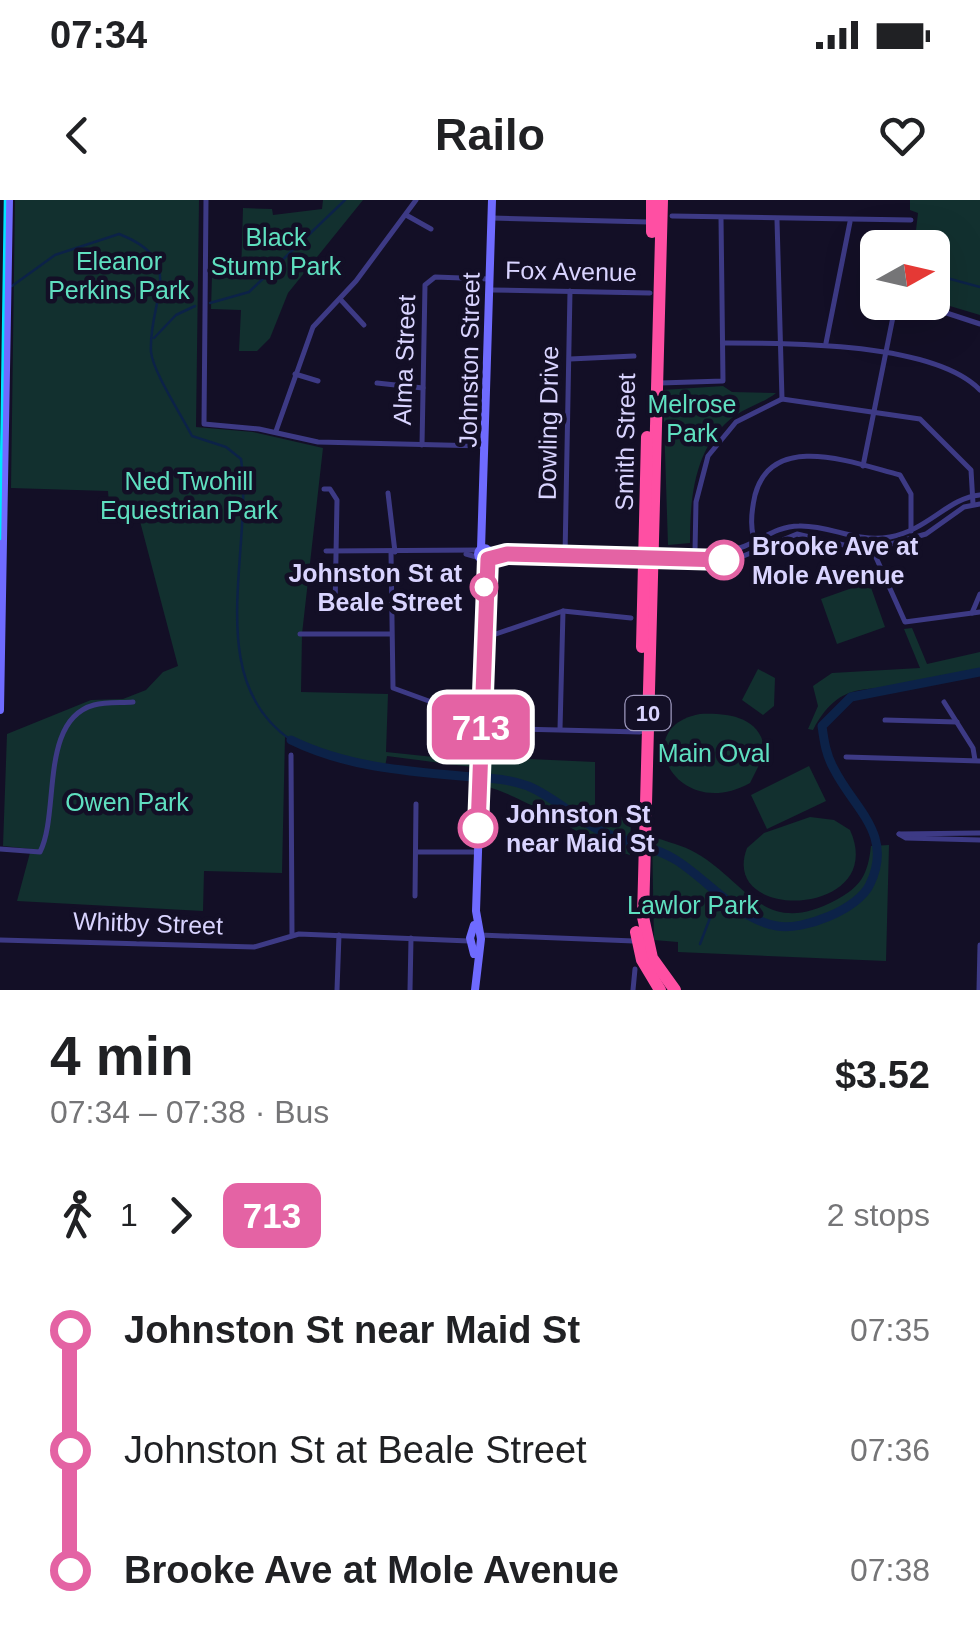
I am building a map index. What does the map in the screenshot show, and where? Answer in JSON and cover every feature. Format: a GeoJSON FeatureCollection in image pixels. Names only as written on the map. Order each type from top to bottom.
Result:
{"type":"FeatureCollection","features":[{"type":"Feature","properties":{"kind":"highway","name":"Smith Street"},"geometry":{"type":"LineString","coordinates":[[641,832],[649,557],[652,200]]}},
{"type":"Feature","properties":{"kind":"highway","name":"Smith Street"},"geometry":{"type":"LineString","coordinates":[[658,980],[637,941],[640,732],[649,557],[655,527],[662,200]]}},
{"type":"Feature","properties":{"kind":"highway","name":"Smith Street"},"geometry":{"type":"LineString","coordinates":[[641,856],[645,936],[658,980]]}},
{"type":"Feature","properties":{"kind":"highway","name":"10"},"geometry":{"type":"LineString","coordinates":[[658,980],[675,990]]}},
{"type":"Feature","properties":{"kind":"street"},"geometry":{"type":"LineString","coordinates":[[0,710],[9,200]]}},
{"type":"Feature","properties":{"kind":"street"},"geometry":{"type":"LineString","coordinates":[[206,200],[202,420],[211,426],[276,432],[318,442],[487,446]]}},
{"type":"Feature","properties":{"kind":"street"},"geometry":{"type":"LineString","coordinates":[[276,432],[313,327],[340,299],[416,200]]}},
{"type":"Feature","properties":{"kind":"street","name":"Johnston Street"},"geometry":{"type":"LineString","coordinates":[[474,990],[492,200]]}},
{"type":"Feature","properties":{"kind":"street"},"geometry":{"type":"LineString","coordinates":[[406,215],[431,230]]}},
{"type":"Feature","properties":{"kind":"street"},"geometry":{"type":"LineString","coordinates":[[672,216],[850,222],[911,220]]}},
{"type":"Feature","properties":{"kind":"street"},"geometry":{"type":"LineString","coordinates":[[492,218],[652,222]]}},
{"type":"Feature","properties":{"kind":"street"},"geometry":{"type":"LineString","coordinates":[[657,383],[718,385],[724,376],[721,218]]}},
{"type":"Feature","properties":{"kind":"street"},"geometry":{"type":"LineString","coordinates":[[777,220],[782,399]]}},
{"type":"Feature","properties":{"kind":"street"},"geometry":{"type":"LineString","coordinates":[[826,343],[850,222]]}},
{"type":"Feature","properties":{"kind":"street","name":"Alma Street"},"geometry":{"type":"LineString","coordinates":[[422,445],[425,286],[435,277],[491,279]]}},
{"type":"Feature","properties":{"kind":"street","name":"Fox Avenue"},"geometry":{"type":"LineString","coordinates":[[492,290],[650,293]]}},
{"type":"Feature","properties":{"kind":"street","name":"Dowling Drive"},"geometry":{"type":"LineString","coordinates":[[564,556],[570,291]]}},
{"type":"Feature","properties":{"kind":"street"},"geometry":{"type":"LineString","coordinates":[[340,299],[364,325]]}},
{"type":"Feature","properties":{"kind":"street"},"geometry":{"type":"LineString","coordinates":[[950,314],[980,324]]}},
{"type":"Feature","properties":{"kind":"street"},"geometry":{"type":"LineString","coordinates":[[863,466],[893,320]]}},
{"type":"Feature","properties":{"kind":"street"},"geometry":{"type":"LineString","coordinates":[[723,343],[826,343],[886,355],[969,379],[980,390]]}},
{"type":"Feature","properties":{"kind":"street"},"geometry":{"type":"LineString","coordinates":[[570,359],[634,356]]}},
{"type":"Feature","properties":{"kind":"street"},"geometry":{"type":"LineString","coordinates":[[296,374],[318,381]]}},
{"type":"Feature","properties":{"kind":"street"},"geometry":{"type":"LineString","coordinates":[[377,383],[423,388]]}},
{"type":"Feature","properties":{"kind":"street"},"geometry":{"type":"LineString","coordinates":[[326,552],[729,560],[797,534],[870,548],[919,537],[977,504],[971,470],[920,420],[782,399],[736,422],[708,456],[696,502],[694,551]]}},
{"type":"Feature","properties":{"kind":"street"},"geometry":{"type":"LineString","coordinates":[[758,549],[753,540],[758,487],[777,464],[812,456],[900,474],[911,494],[911,531]]}},
{"type":"Feature","properties":{"kind":"street"},"geometry":{"type":"LineString","coordinates":[[324,489],[330,489],[337,500],[335,610]]}},
{"type":"Feature","properties":{"kind":"street"},"geometry":{"type":"LineString","coordinates":[[388,493],[393,552],[393,688],[481,724],[640,732]]}},
{"type":"Feature","properties":{"kind":"street"},"geometry":{"type":"LineString","coordinates":[[649,557],[670,551],[730,551],[798,526],[870,539],[911,531],[976,495]]}},
{"type":"Feature","properties":{"kind":"street"},"geometry":{"type":"LineString","coordinates":[[655,527],[670,551]]}},
{"type":"Feature","properties":{"kind":"street"},"geometry":{"type":"LineString","coordinates":[[870,539],[870,548],[905,622],[976,612],[980,594]]}},
{"type":"Feature","properties":{"kind":"street"},"geometry":{"type":"LineString","coordinates":[[560,730],[563,611]]}},
{"type":"Feature","properties":{"kind":"street"},"geometry":{"type":"LineString","coordinates":[[482,639],[563,611],[631,618]]}},
{"type":"Feature","properties":{"kind":"street"},"geometry":{"type":"LineString","coordinates":[[300,634],[391,634]]}},
{"type":"Feature","properties":{"kind":"street"},"geometry":{"type":"LineString","coordinates":[[0,849],[40,852],[51,823],[52,762],[78,716],[96,705],[133,702]]}},
{"type":"Feature","properties":{"kind":"street"},"geometry":{"type":"LineString","coordinates":[[846,757],[977,761],[944,702]]}},
{"type":"Feature","properties":{"kind":"street"},"geometry":{"type":"LineString","coordinates":[[885,720],[957,722]]}},
{"type":"Feature","properties":{"kind":"street"},"geometry":{"type":"LineString","coordinates":[[291,756],[292,934]]}},
{"type":"Feature","properties":{"kind":"street"},"geometry":{"type":"LineString","coordinates":[[415,896],[416,804]]}},
{"type":"Feature","properties":{"kind":"street"},"geometry":{"type":"LineString","coordinates":[[903,831],[980,837],[900,836],[903,831]]}},
{"type":"Feature","properties":{"kind":"street"},"geometry":{"type":"LineString","coordinates":[[416,852],[478,852]]}},
{"type":"Feature","properties":{"kind":"street","name":"Whitby Street"},"geometry":{"type":"LineString","coordinates":[[0,940],[254,947],[292,934],[637,941]]}},
{"type":"Feature","properties":{"kind":"street"},"geometry":{"type":"LineString","coordinates":[[337,990],[339,935]]}},
{"type":"Feature","properties":{"kind":"street"},"geometry":{"type":"LineString","coordinates":[[410,990],[411,937]]}},
{"type":"Feature","properties":{"kind":"street"},"geometry":{"type":"LineString","coordinates":[[979,990],[980,945]]}},
{"type":"Feature","properties":{"kind":"street"},"geometry":{"type":"LineString","coordinates":[[633,990],[635,970]]}},
{"type":"Feature","properties":{"kind":"green space"},"geometry":{"type":"Polygon","coordinates":[[[15,200],[199,200],[196,427],[253,432],[323,448],[302,634],[301,692],[388,694],[386,752],[472,761],[472,767],[387,756],[385,767],[372,766],[333,757],[285,736],[282,873],[204,871],[203,911],[17,901],[31,849],[3,846],[7,734],[91,700],[123,699],[146,690],[163,672],[178,666],[136,506],[109,506],[108,491],[11,488],[15,200]]]}},
{"type":"Feature","properties":{"kind":"green space","name":"Black Stump Park"},"geometry":{"type":"Polygon","coordinates":[[[323,200],[363,200],[288,293],[270,338],[257,351],[239,351],[241,310],[211,309],[212,276],[241,276],[243,208],[272,209],[273,215],[322,209],[323,200]]]}},
{"type":"Feature","properties":{"kind":"green space"},"geometry":{"type":"Polygon","coordinates":[[[910,200],[980,200],[980,315],[950,306],[950,230],[916,230],[918,213],[910,210],[910,200]]]}},
{"type":"Feature","properties":{"kind":"green space","name":"Melrose Park"},"geometry":{"type":"Polygon","coordinates":[[[723,386],[732,392],[776,393],[736,415],[711,441],[693,490],[690,543],[668,545],[663,390],[723,386]]]}},
{"type":"Feature","properties":{"kind":"green space"},"geometry":{"type":"Polygon","coordinates":[[[869,582],[885,627],[837,644],[821,599],[869,582]]]}},
{"type":"Feature","properties":{"kind":"green space"},"geometry":{"type":"Polygon","coordinates":[[[912,628],[927,664],[980,652],[980,669],[928,683],[849,693],[825,712],[813,730],[808,729],[818,706],[813,686],[832,673],[920,668],[904,629],[912,628]]]}},
{"type":"Feature","properties":{"kind":"green space"},"geometry":{"type":"Polygon","coordinates":[[[758,669],[775,678],[774,706],[763,715],[742,700],[758,669]]]}},
{"type":"Feature","properties":{"kind":"green space","name":"Main Oval"},"geometry":{"type":"Polygon","coordinates":[[[700,714],[733,716],[758,732],[765,753],[750,783],[724,792],[701,791],[682,783],[670,769],[664,752],[667,736],[678,722],[700,714]]]}},
{"type":"Feature","properties":{"kind":"green space"},"geometry":{"type":"Polygon","coordinates":[[[485,757],[595,762],[595,816],[631,817],[630,855],[485,786],[485,757]]]}},
{"type":"Feature","properties":{"kind":"green space"},"geometry":{"type":"Polygon","coordinates":[[[809,766],[826,801],[767,829],[751,795],[809,766]]]}},
{"type":"Feature","properties":{"kind":"green space"},"geometry":{"type":"Polygon","coordinates":[[[810,817],[834,820],[850,830],[856,859],[846,880],[827,894],[802,900],[777,899],[756,889],[745,873],[747,848],[764,833],[810,817]]]}},
{"type":"Feature","properties":{"kind":"green space","name":"Lawlor Park"},"geometry":{"type":"Polygon","coordinates":[[[652,836],[696,853],[758,902],[791,913],[811,910],[845,895],[862,879],[871,846],[889,845],[886,961],[678,952],[678,942],[654,940],[652,836]]]}},
{"type":"Feature","properties":{"kind":"waterway"},"geometry":{"type":"LineString","coordinates":[[210,303],[249,292],[345,200]]}},
{"type":"Feature","properties":{"kind":"waterway"},"geometry":{"type":"LineString","coordinates":[[12,286],[55,255],[119,234],[153,256],[160,283],[151,352],[157,371],[192,436],[226,447],[241,459],[239,648],[247,683],[264,714],[291,740]]}},
{"type":"Feature","properties":{"kind":"waterway"},"geometry":{"type":"LineString","coordinates":[[950,279],[980,287]]}},
{"type":"Feature","properties":{"kind":"waterway"},"geometry":{"type":"LineString","coordinates":[[154,338],[176,315],[195,306]]}},
{"type":"Feature","properties":{"kind":"waterway"},"geometry":{"type":"LineString","coordinates":[[291,740],[332,756],[374,766],[528,786],[599,830],[676,860],[750,916],[788,927],[815,922],[843,910],[864,893],[876,866],[877,851],[869,823],[831,764],[822,726],[851,697],[980,672]]}},
{"type":"Feature","properties":{"kind":"waterway"},"geometry":{"type":"LineString","coordinates":[[700,944],[720,892]]}},
{"type":"Feature","properties":{"kind":"tram line"},"geometry":{"type":"LineString","coordinates":[[0,539],[5,200]]}},
{"type":"Feature","properties":{"kind":"bus line","name":"713"},"geometry":{"type":"LineString","coordinates":[[478,828],[484,582],[488,559],[507,554],[644,561],[724,560]]}},
{"type":"Feature","properties":{"kind":"place","name":"Brooke Ave at Mole Avenue"},"geometry":{"type":"Point","coordinates":[724,560]}},
{"type":"Feature","properties":{"kind":"place","name":"Johnston St at Beale Street"},"geometry":{"type":"Point","coordinates":[484,587]}},
{"type":"Feature","properties":{"kind":"place","name":"Johnston St near Maid St"},"geometry":{"type":"Point","coordinates":[478,828]}},
{"type":"Feature","properties":{"kind":"park label","name":"Eleanor Perkins Park"},"geometry":{"type":"Point","coordinates":[119,276]}},
{"type":"Feature","properties":{"kind":"park label","name":"Ned Twohill Equestrian Park"},"geometry":{"type":"Point","coordinates":[189,496]}},
{"type":"Feature","properties":{"kind":"park label","name":"Owen Park"},"geometry":{"type":"Point","coordinates":[127,802]}}]}
